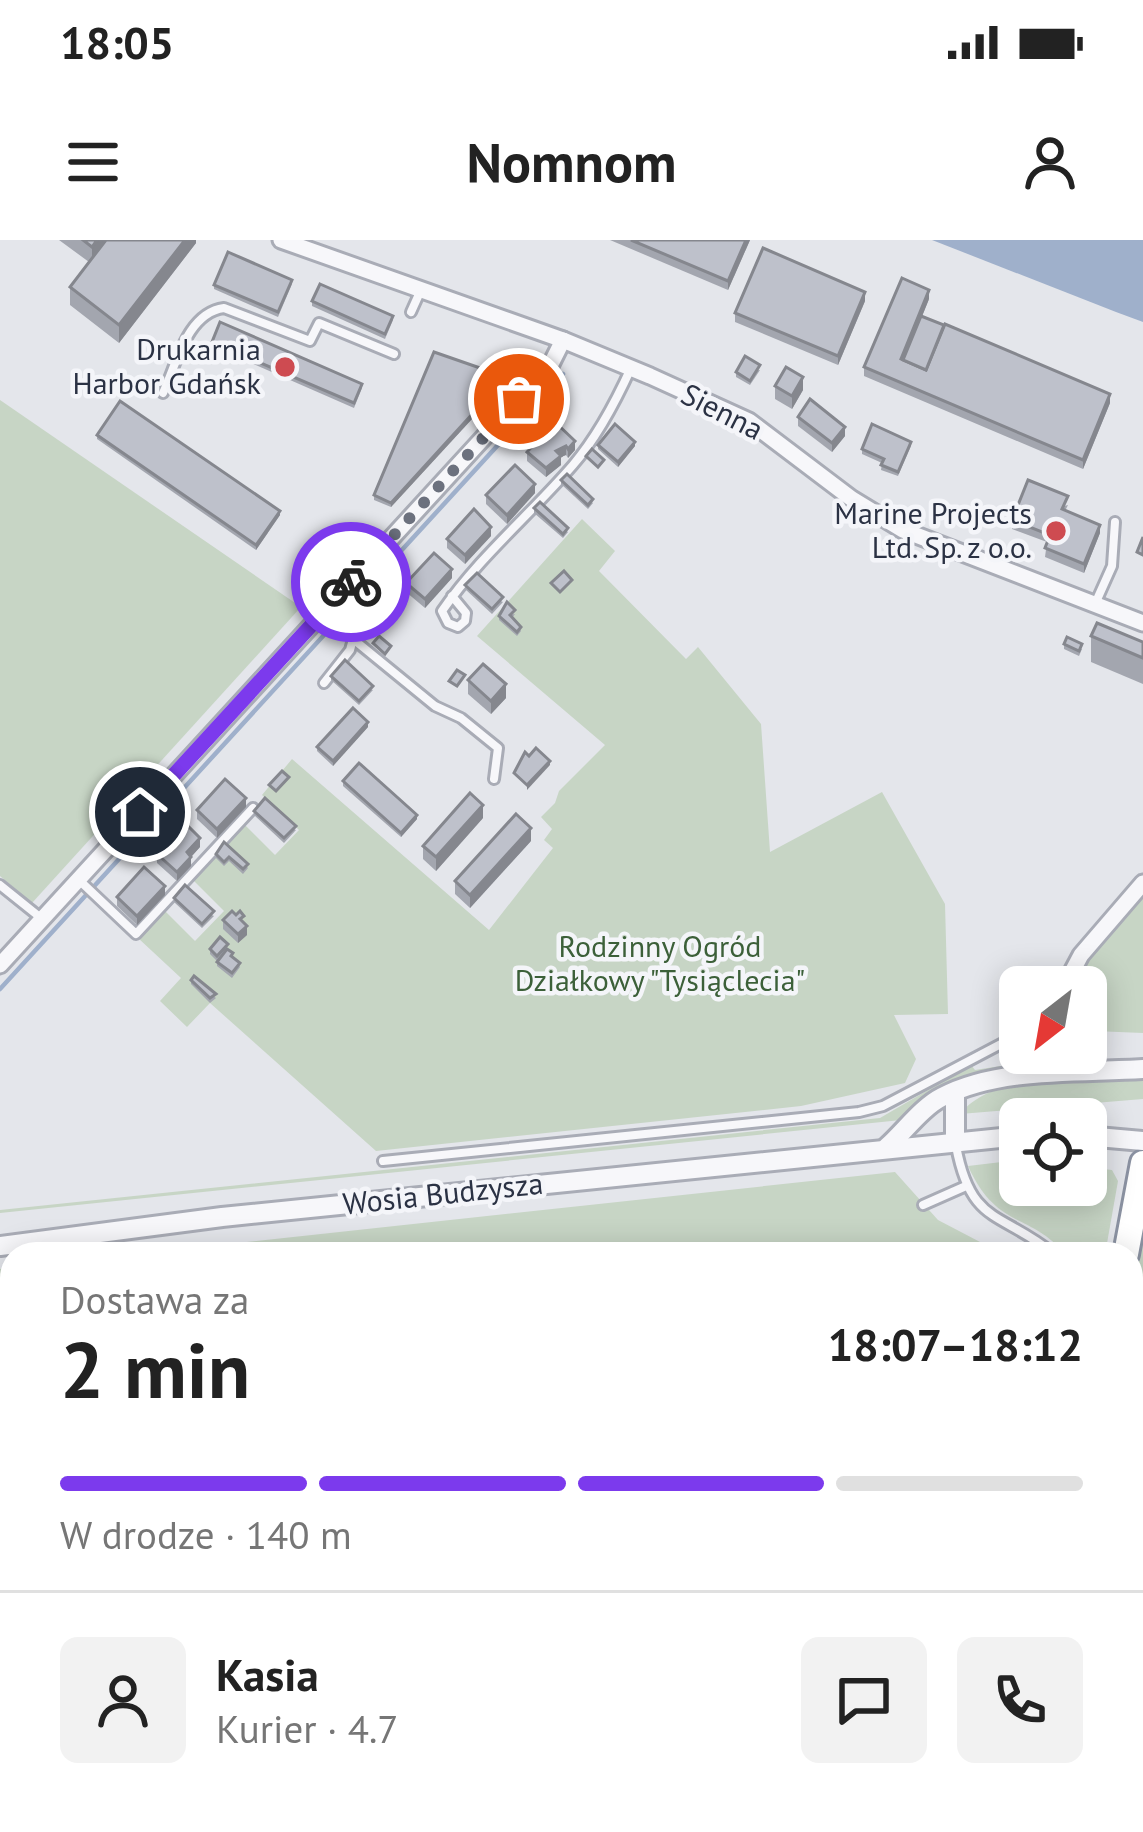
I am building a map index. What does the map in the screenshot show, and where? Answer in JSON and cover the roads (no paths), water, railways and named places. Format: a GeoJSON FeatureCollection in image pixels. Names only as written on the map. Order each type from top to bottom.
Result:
{"type":"FeatureCollection","features":[{"type":"Feature","properties":{"kind":"highway"},"geometry":{"type":"LineString","coordinates":[[1128,1242],[1143,1163]]}},
{"type":"Feature","properties":{"kind":"street","name":"Sienna"},"geometry":{"type":"LineString","coordinates":[[281,240],[631,368],[749,421],[852,499],[903,530],[1143,623]]}},
{"type":"Feature","properties":{"kind":"street"},"geometry":{"type":"LineString","coordinates":[[0,965],[328,613],[551,364],[563,340]]}},
{"type":"Feature","properties":{"kind":"street"},"geometry":{"type":"LineString","coordinates":[[1075,966],[1143,883]]}},
{"type":"Feature","properties":{"kind":"street"},"geometry":{"type":"LineString","coordinates":[[1107,1071],[1143,1069]]}},
{"type":"Feature","properties":{"kind":"street"},"geometry":{"type":"LineString","coordinates":[[887,1147],[937,1099],[993,1080],[1055,1074]]}},
{"type":"Feature","properties":{"kind":"street"},"geometry":{"type":"LineString","coordinates":[[955,1092],[955,1141]]}},
{"type":"Feature","properties":{"kind":"street","name":"Wosia Budzysza"},"geometry":{"type":"LineString","coordinates":[[30,1242],[222,1216],[999,1138]]}},
{"type":"Feature","properties":{"kind":"street"},"geometry":{"type":"LineString","coordinates":[[1107,1138],[1143,1141]]}},
{"type":"Feature","properties":{"kind":"lane"},"geometry":{"type":"LineString","coordinates":[[411,312],[420,290]]}},
{"type":"Feature","properties":{"kind":"lane"},"geometry":{"type":"LineString","coordinates":[[164,394],[194,322],[210,310],[224,308],[310,341],[319,322],[394,354]]}},
{"type":"Feature","properties":{"kind":"lane"},"geometry":{"type":"LineString","coordinates":[[452,596],[576,462],[631,368]]}},
{"type":"Feature","properties":{"kind":"lane"},"geometry":{"type":"LineString","coordinates":[[1095,605],[1112,566],[1115,523]]}},
{"type":"Feature","properties":{"kind":"lane"},"geometry":{"type":"LineString","coordinates":[[328,613],[435,706],[461,718],[498,748],[494,779]]}},
{"type":"Feature","properties":{"kind":"lane"},"geometry":{"type":"LineString","coordinates":[[324,683],[353,639]]}},
{"type":"Feature","properties":{"kind":"lane"},"geometry":{"type":"LineString","coordinates":[[81,882],[136,934],[253,808]]}},
{"type":"Feature","properties":{"kind":"lane"},"geometry":{"type":"LineString","coordinates":[[0,884],[42,919]]}},
{"type":"Feature","properties":{"kind":"lane"},"geometry":{"type":"LineString","coordinates":[[382,1161],[859,1112],[883,1106],[999,1045]]}},
{"type":"Feature","properties":{"kind":"lane"},"geometry":{"type":"LineString","coordinates":[[955,1141],[966,1186],[992,1218],[1033,1242]]}},
{"type":"Feature","properties":{"kind":"lane"},"geometry":{"type":"LineString","coordinates":[[923,1204],[966,1186]]}},
{"type":"Feature","properties":{"kind":"water"},"geometry":{"type":"Polygon","coordinates":[[[932,240],[1143,240],[1143,322],[1116,312],[932,240]]]}},
{"type":"Feature","properties":{"kind":"waterway"},"geometry":{"type":"LineString","coordinates":[[0,989],[563,374]]}},
{"type":"Feature","properties":{"kind":"place","name":"Drukarnia Harbor Gdańsk"},"geometry":{"type":"Point","coordinates":[285,367]}},
{"type":"Feature","properties":{"kind":"place","name":"Marine Projects Ltd. Sp. z o.o."},"geometry":{"type":"Point","coordinates":[1056,531]}},
{"type":"Feature","properties":{"kind":"park label","name":"Rodzinny Ogród Działkowy \"Tysiąclecia\""},"geometry":{"type":"Point","coordinates":[660,964]}}]}
